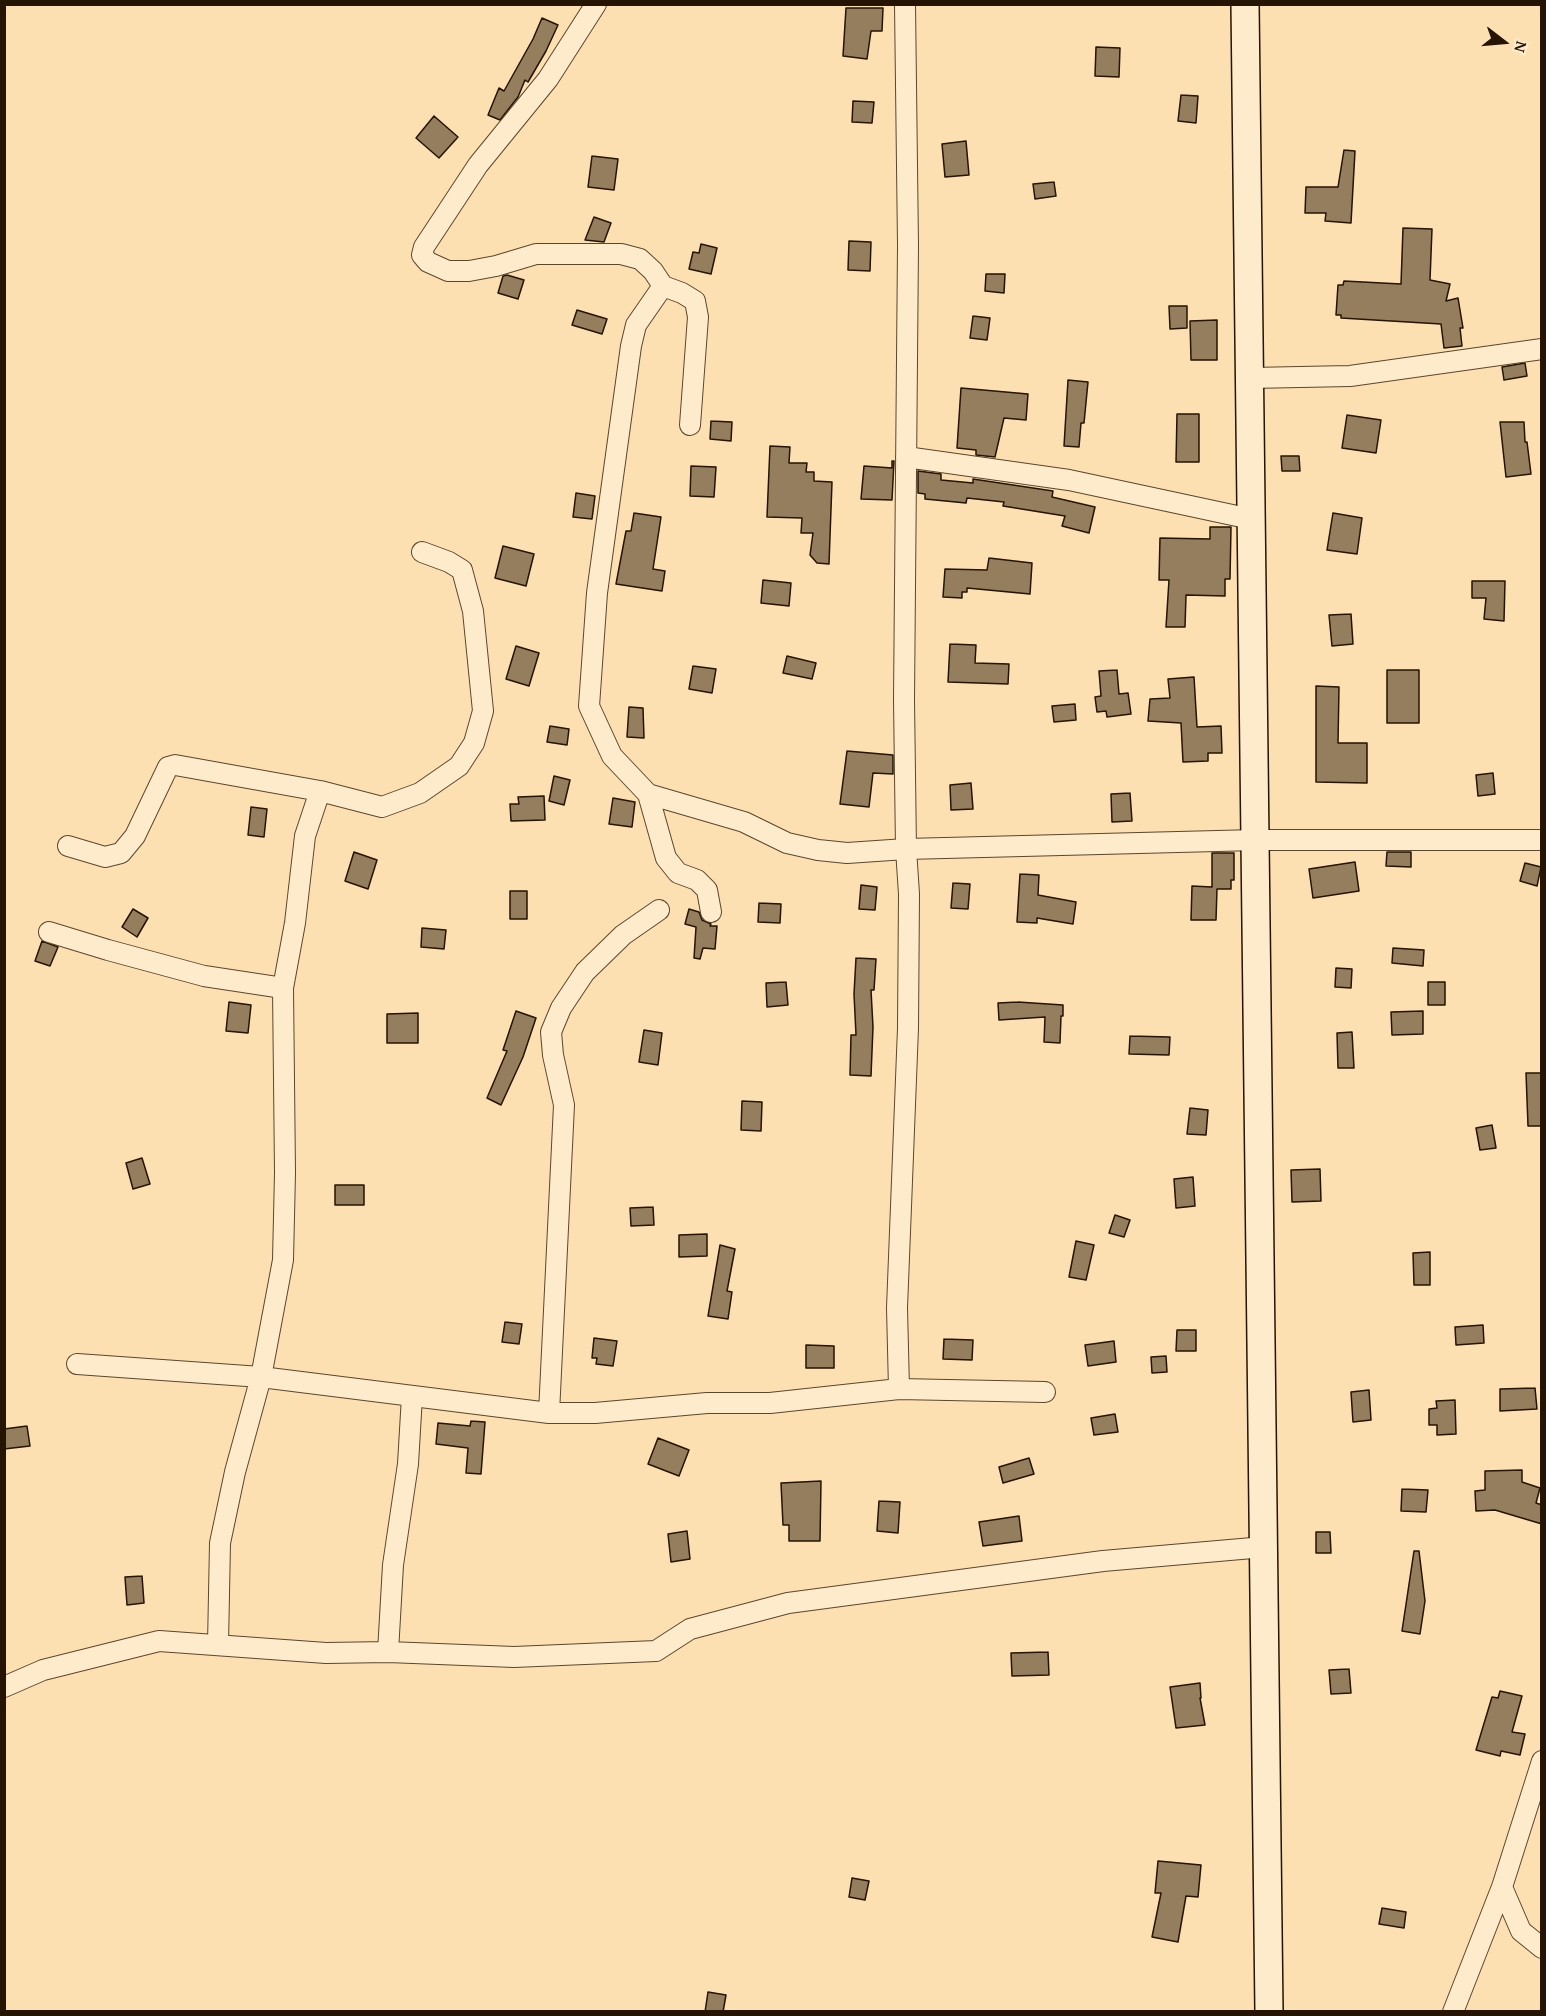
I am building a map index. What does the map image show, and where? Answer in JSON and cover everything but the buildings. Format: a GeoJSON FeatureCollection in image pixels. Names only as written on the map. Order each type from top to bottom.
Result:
{"type":"FeatureCollection","features":[{"type":"Feature","properties":{"kind":"main road"},"geometry":{"type":"LineString","coordinates":[[1245,4],[1269,2012]]}},
{"type":"Feature","properties":{"kind":"street"},"geometry":{"type":"LineString","coordinates":[[596,4],[548,79],[478,165],[424,247],[422,255],[428,261],[447,271],[469,271],[496,266],[536,254],[621,254],[640,259],[653,271],[663,286],[695,301],[698,317],[690,425]]}},
{"type":"Feature","properties":{"kind":"street"},"geometry":{"type":"LineString","coordinates":[[898,1389],[897,1308],[909,894],[906,849],[908,246],[905,4]]}},
{"type":"Feature","properties":{"kind":"street"},"geometry":{"type":"LineString","coordinates":[[663,286],[636,325],[631,345],[597,593],[589,706],[612,756],[648,794],[666,858],[678,873],[697,880],[707,890],[711,912]]}},
{"type":"Feature","properties":{"kind":"street"},"geometry":{"type":"LineString","coordinates":[[1250,378],[1350,376],[1542,349]]}},
{"type":"Feature","properties":{"kind":"street"},"geometry":{"type":"LineString","coordinates":[[906,457],[1070,480],[1251,519]]}},
{"type":"Feature","properties":{"kind":"street"},"geometry":{"type":"LineString","coordinates":[[68,846],[105,857],[121,853],[135,836],[168,767],[175,765],[320,791],[382,807],[420,793],[459,766],[474,743],[483,711],[473,611],[462,570],[422,552]]}},
{"type":"Feature","properties":{"kind":"street"},"geometry":{"type":"LineString","coordinates":[[218,1645],[220,1543],[235,1472],[261,1377],[283,1260],[285,1162],[283,988],[295,923],[305,836],[320,791]]}},
{"type":"Feature","properties":{"kind":"street"},"geometry":{"type":"LineString","coordinates":[[648,794],[744,822],[787,843],[818,850],[847,853],[906,849],[1256,840],[1542,840]]}},
{"type":"Feature","properties":{"kind":"street"},"geometry":{"type":"LineString","coordinates":[[549,1413],[564,1105],[553,1055],[551,1032],[561,1008],[585,972],[623,935],[659,910]]}},
{"type":"Feature","properties":{"kind":"street"},"geometry":{"type":"LineString","coordinates":[[50,932],[204,976],[283,988]]}},
{"type":"Feature","properties":{"kind":"street"},"geometry":{"type":"LineString","coordinates":[[77,1364],[261,1377],[549,1413],[595,1413],[707,1403],[770,1403],[898,1389],[1045,1392]]}},
{"type":"Feature","properties":{"kind":"street"},"geometry":{"type":"LineString","coordinates":[[388,1652],[393,1565],[408,1464],[412,1396]]}},
{"type":"Feature","properties":{"kind":"street"},"geometry":{"type":"LineString","coordinates":[[4,1687],[43,1670],[159,1641],[326,1653],[388,1652],[514,1657],[656,1651],[690,1629],[788,1603],[1103,1561],[1264,1547]]}},
{"type":"Feature","properties":{"kind":"street"},"geometry":{"type":"LineString","coordinates":[[1454,2012],[1502,1887],[1542,1761]]}},
{"type":"Feature","properties":{"kind":"street"},"geometry":{"type":"LineString","coordinates":[[1502,1887],[1521,1931],[1542,1948]]}}]}
